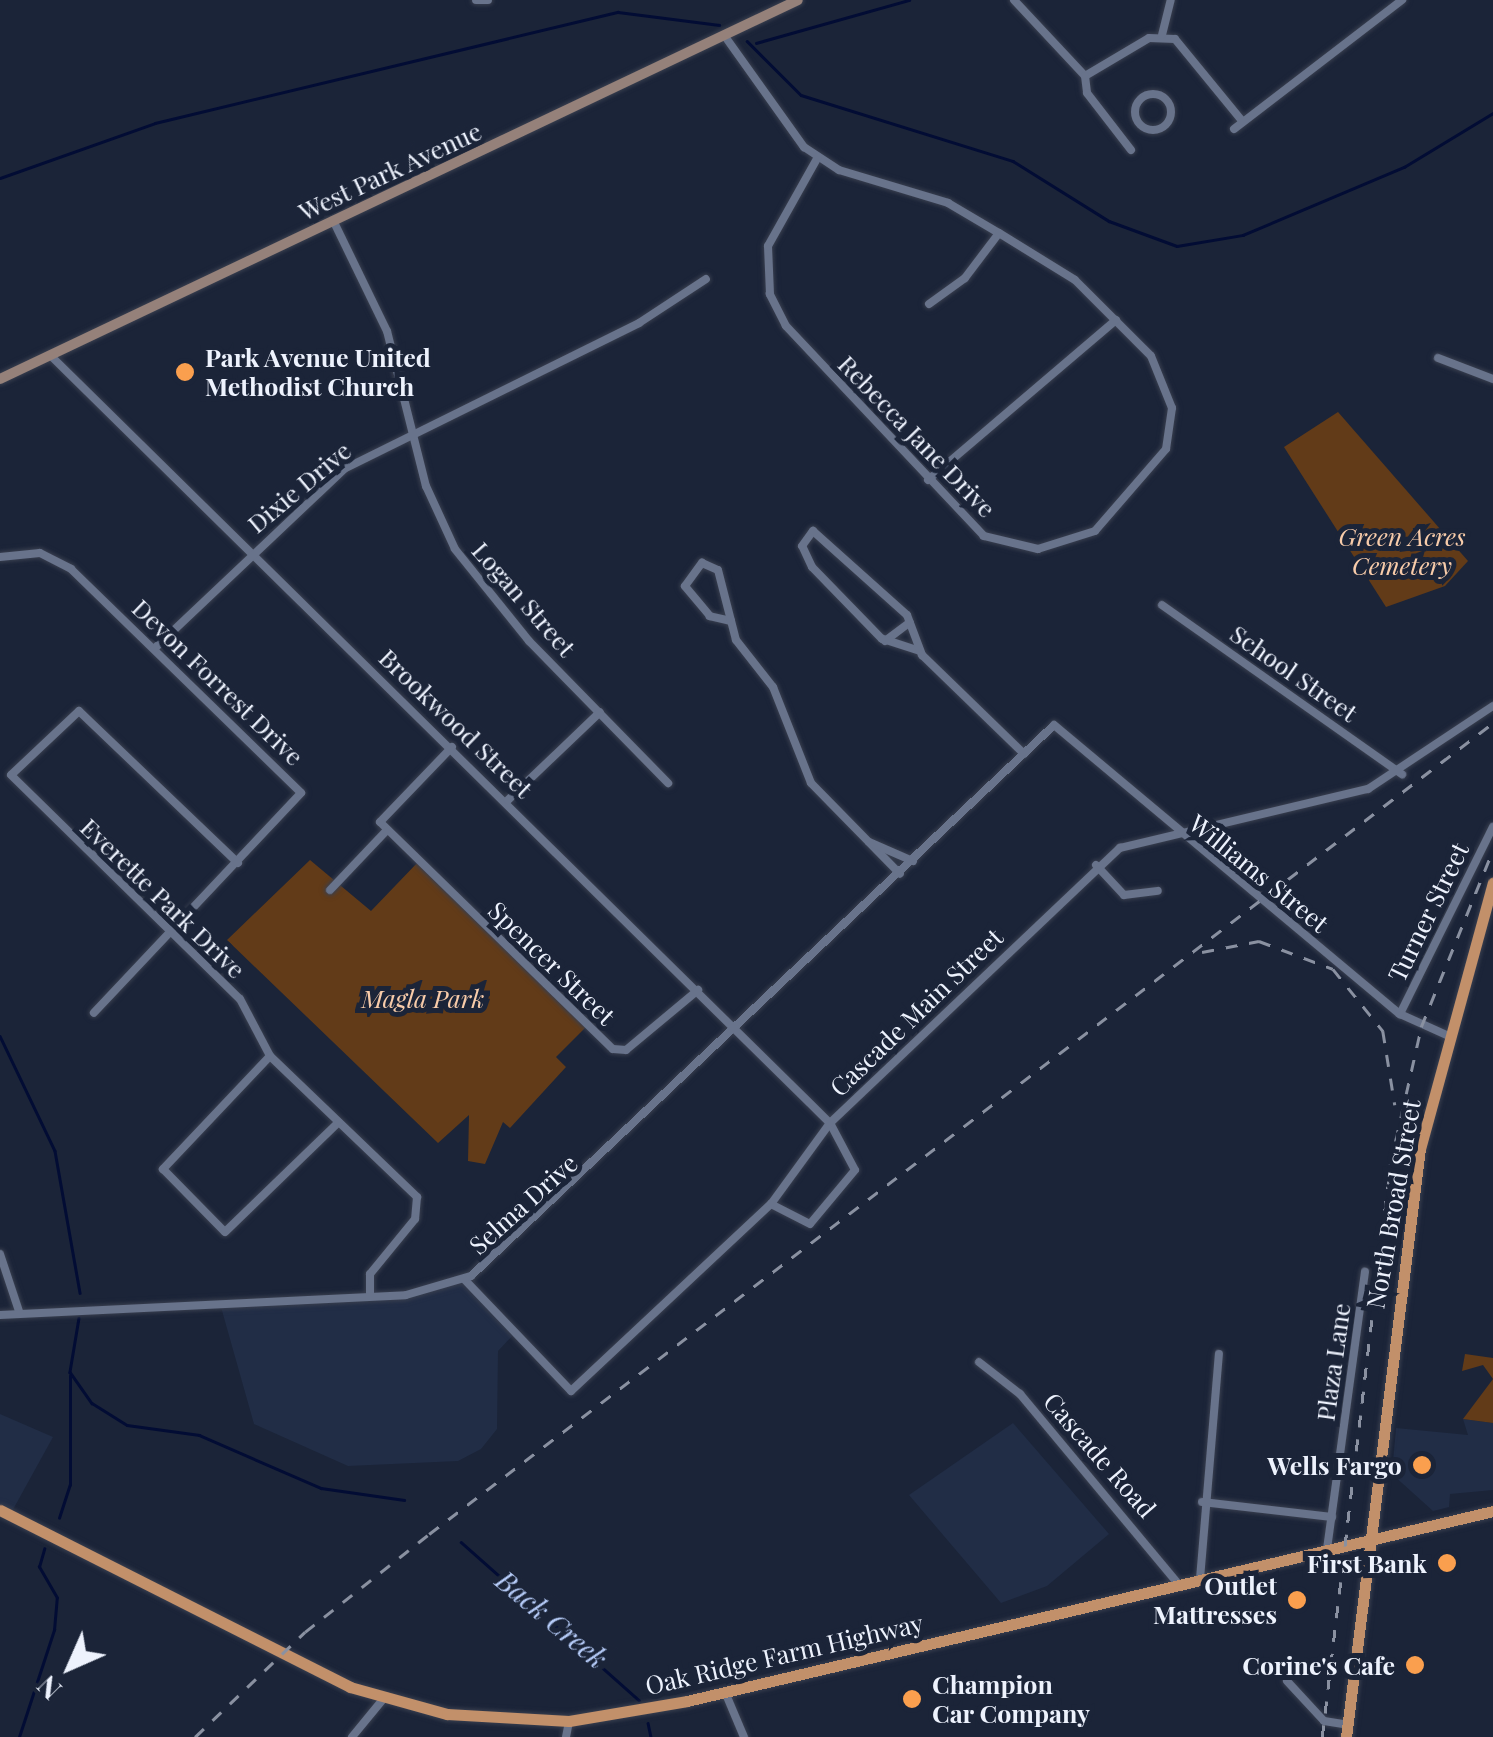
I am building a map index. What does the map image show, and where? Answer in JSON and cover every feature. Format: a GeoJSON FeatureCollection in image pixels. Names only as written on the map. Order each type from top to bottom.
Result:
{"type":"FeatureCollection","features":[{"type":"Feature","properties":{"kind":"main road","name":"West Park Avenue"},"geometry":{"type":"LineString","coordinates":[[0,379],[798,0]]}},
{"type":"Feature","properties":{"kind":"main road","name":"North Broad Street"},"geometry":{"type":"LineString","coordinates":[[1347,1731],[1406,1240],[1449,1036],[1493,883]]}},
{"type":"Feature","properties":{"kind":"main road","name":"Oak Ridge Farm Highway"},"geometry":{"type":"LineString","coordinates":[[0,1510],[384,1698],[447,1714],[570,1721],[725,1692],[1493,1511]]}},
{"type":"Feature","properties":{"kind":"street"},"geometry":{"type":"LineString","coordinates":[[476,0],[488,0]]}},
{"type":"Feature","properties":{"kind":"street"},"geometry":{"type":"LineString","coordinates":[[1014,0],[1085,76],[1131,150]]}},
{"type":"Feature","properties":{"kind":"street"},"geometry":{"type":"LineString","coordinates":[[1085,76],[1162,35],[1172,0]]}},
{"type":"Feature","properties":{"kind":"street"},"geometry":{"type":"LineString","coordinates":[[1234,129],[1402,0]]}},
{"type":"Feature","properties":{"kind":"street","name":"Rebecca Jane Drive"},"geometry":{"type":"LineString","coordinates":[[724,34],[751,83],[818,157],[948,203],[1076,280],[1160,373],[1171,429],[1152,473],[1096,531],[1061,547],[1012,545],[984,536],[786,326],[770,294],[775,224],[818,157]]}},
{"type":"Feature","properties":{"kind":"street"},"geometry":{"type":"LineString","coordinates":[[1162,35],[1181,44],[1243,122]]}},
{"type":"Feature","properties":{"kind":"street"},"geometry":{"type":"LineString","coordinates":[[1121,137],[1139,122],[1145,96],[1168,102],[1163,126],[1139,122]]}},
{"type":"Feature","properties":{"kind":"street","name":"Logan Street"},"geometry":{"type":"LineString","coordinates":[[333,220],[387,331],[413,432],[455,550],[668,783]]}},
{"type":"Feature","properties":{"kind":"street"},"geometry":{"type":"LineString","coordinates":[[929,304],[965,278],[999,233]]}},
{"type":"Feature","properties":{"kind":"street","name":"Dixie Drive"},"geometry":{"type":"LineString","coordinates":[[155,648],[344,469],[624,330],[706,279]]}},
{"type":"Feature","properties":{"kind":"street"},"geometry":{"type":"LineString","coordinates":[[928,480],[1116,320]]}},
{"type":"Feature","properties":{"kind":"street","name":"Brookwood Street"},"geometry":{"type":"LineString","coordinates":[[50,355],[508,800],[830,1123],[855,1170],[810,1224],[771,1204]]}},
{"type":"Feature","properties":{"kind":"street"},"geometry":{"type":"LineString","coordinates":[[1438,358],[1493,379]]}},
{"type":"Feature","properties":{"kind":"street"},"geometry":{"type":"LineString","coordinates":[[920,651],[885,642],[805,557],[813,532],[827,535],[910,622],[920,651],[1024,754]]}},
{"type":"Feature","properties":{"kind":"street","name":"Devon Forrest Drive"},"geometry":{"type":"LineString","coordinates":[[0,557],[55,558],[155,648],[302,793],[94,1013]]}},
{"type":"Feature","properties":{"kind":"street"},"geometry":{"type":"LineString","coordinates":[[731,622],[710,616],[685,586],[702,563],[718,570],[731,622],[780,701],[811,784],[900,874]]}},
{"type":"Feature","properties":{"kind":"street","name":"School Street"},"geometry":{"type":"LineString","coordinates":[[1162,605],[1402,774]]}},
{"type":"Feature","properties":{"kind":"street"},"geometry":{"type":"LineString","coordinates":[[885,642],[910,622]]}},
{"type":"Feature","properties":{"kind":"street","name":"Cascade Main Street"},"geometry":{"type":"LineString","coordinates":[[464,1279],[570,1391],[771,1204],[830,1123],[1096,865],[1172,829],[1332,798],[1402,774],[1493,706]]}},
{"type":"Feature","properties":{"kind":"street","name":"Everette Park Drive"},"geometry":{"type":"LineString","coordinates":[[238,863],[78,710],[17,767],[16,784],[240,999],[270,1056],[419,1205],[370,1274],[370,1296]]}},
{"type":"Feature","properties":{"kind":"street"},"geometry":{"type":"LineString","coordinates":[[508,800],[600,712]]}},
{"type":"Feature","properties":{"kind":"street","name":"Selma Drive"},"geometry":{"type":"LineString","coordinates":[[0,1315],[19,1310],[370,1296],[464,1279],[511,1247],[1054,724]]}},
{"type":"Feature","properties":{"kind":"street","name":"Williams Street"},"geometry":{"type":"LineString","coordinates":[[1054,724],[1172,829],[1400,1014],[1449,1036]]}},
{"type":"Feature","properties":{"kind":"street"},"geometry":{"type":"LineString","coordinates":[[330,890],[387,830],[380,822],[452,747]]}},
{"type":"Feature","properties":{"kind":"street","name":"Turner Street"},"geometry":{"type":"LineString","coordinates":[[1400,1014],[1493,827]]}},
{"type":"Feature","properties":{"kind":"street","name":"Spencer Street"},"geometry":{"type":"LineString","coordinates":[[387,830],[613,1049],[626,1050],[698,990]]}},
{"type":"Feature","properties":{"kind":"street"},"geometry":{"type":"LineString","coordinates":[[869,842],[913,862]]}},
{"type":"Feature","properties":{"kind":"street"},"geometry":{"type":"LineString","coordinates":[[1096,865],[1124,896],[1158,891]]}},
{"type":"Feature","properties":{"kind":"street"},"geometry":{"type":"LineString","coordinates":[[270,1056],[164,1169],[225,1232],[340,1122]]}},
{"type":"Feature","properties":{"kind":"street"},"geometry":{"type":"LineString","coordinates":[[0,1254],[19,1310]]}},
{"type":"Feature","properties":{"kind":"street","name":"Plaza Lane"},"geometry":{"type":"LineString","coordinates":[[1327,1549],[1365,1272]]}},
{"type":"Feature","properties":{"kind":"street"},"geometry":{"type":"LineString","coordinates":[[1200,1580],[1202,1502],[1219,1354]]}},
{"type":"Feature","properties":{"kind":"street","name":"Cascade Road"},"geometry":{"type":"LineString","coordinates":[[978,1362],[1032,1407],[1179,1585]]}},
{"type":"Feature","properties":{"kind":"street"},"geometry":{"type":"LineString","coordinates":[[1202,1502],[1332,1517]]}},
{"type":"Feature","properties":{"kind":"street"},"geometry":{"type":"LineString","coordinates":[[1286,1681],[1324,1720],[1347,1731]]}},
{"type":"Feature","properties":{"kind":"street"},"geometry":{"type":"LineString","coordinates":[[725,1692],[744,1737]]}},
{"type":"Feature","properties":{"kind":"street"},"geometry":{"type":"LineString","coordinates":[[352,1737],[384,1698]]}},
{"type":"Feature","properties":{"kind":"street"},"geometry":{"type":"LineString","coordinates":[[566,1737],[570,1721]]}},
{"type":"Feature","properties":{"kind":"shaded area"},"geometry":{"type":"Polygon","coordinates":[[[464,1279],[515,1333],[498,1351],[497,1429],[481,1449],[458,1461],[348,1466],[254,1424],[219,1300],[406,1295],[464,1279]]]}},
{"type":"Feature","properties":{"kind":"shaded area"},"geometry":{"type":"Polygon","coordinates":[[[0,1414],[53,1437],[10,1515],[0,1510],[0,1414]]]}},
{"type":"Feature","properties":{"kind":"shaded area"},"geometry":{"type":"Polygon","coordinates":[[[1463,1419],[1493,1423],[1493,1490],[1450,1494],[1449,1507],[1433,1511],[1392,1474],[1396,1428],[1468,1435],[1463,1419]]]}},
{"type":"Feature","properties":{"kind":"shaded area"},"geometry":{"type":"Polygon","coordinates":[[[1013,1423],[1109,1534],[1047,1586],[1001,1603],[909,1495],[1013,1423]]]}},
{"type":"Feature","properties":{"kind":"green space","name":"Green Acres Cemetery"},"geometry":{"type":"Polygon","coordinates":[[[1338,412],[1468,561],[1445,586],[1386,607],[1284,447],[1338,412]]]}},
{"type":"Feature","properties":{"kind":"green space","name":"Magla Park"},"geometry":{"type":"Polygon","coordinates":[[[310,860],[371,911],[419,861],[588,1025],[556,1057],[566,1067],[510,1128],[503,1122],[485,1164],[468,1161],[469,1115],[438,1143],[227,940],[310,860]]]}},
{"type":"Feature","properties":{"kind":"green space"},"geometry":{"type":"Polygon","coordinates":[[[1465,1354],[1493,1358],[1493,1379],[1483,1365],[1462,1371],[1465,1354]]]}},
{"type":"Feature","properties":{"kind":"green space"},"geometry":{"type":"Polygon","coordinates":[[[1493,1379],[1493,1423],[1463,1419],[1493,1379]]]}},
{"type":"Feature","properties":{"kind":"waterway"},"geometry":{"type":"LineString","coordinates":[[756,43],[909,0]]}},
{"type":"Feature","properties":{"kind":"waterway"},"geometry":{"type":"LineString","coordinates":[[0,178],[155,123],[618,12],[719,25]]}},
{"type":"Feature","properties":{"kind":"waterway"},"geometry":{"type":"LineString","coordinates":[[747,41],[801,95],[1013,161],[1109,221],[1177,246],[1243,235],[1404,167],[1493,113]]}},
{"type":"Feature","properties":{"kind":"waterway","name":"Back Creek"},"geometry":{"type":"LineString","coordinates":[[0,1036],[55,1151],[80,1293]]}},
{"type":"Feature","properties":{"kind":"waterway","name":"Back Creek"},"geometry":{"type":"LineString","coordinates":[[79,1318],[70,1372],[92,1403],[127,1425],[199,1435],[321,1488],[404,1500]]}},
{"type":"Feature","properties":{"kind":"waterway"},"geometry":{"type":"LineString","coordinates":[[59,1518],[70,1485],[70,1376]]}},
{"type":"Feature","properties":{"kind":"waterway","name":"Back Creek"},"geometry":{"type":"LineString","coordinates":[[461,1542],[639,1700]]}},
{"type":"Feature","properties":{"kind":"waterway"},"geometry":{"type":"LineString","coordinates":[[19,1737],[54,1630],[57,1598],[39,1567],[44,1549]]}},
{"type":"Feature","properties":{"kind":"waterway","name":"Back Creek"},"geometry":{"type":"LineString","coordinates":[[648,1723],[651,1737]]}},
{"type":"Feature","properties":{"kind":"railway"},"geometry":{"type":"LineString","coordinates":[[195,1737],[305,1632],[429,1534],[1493,723]]}},
{"type":"Feature","properties":{"kind":"railway"},"geometry":{"type":"LineString","coordinates":[[1322,1737],[1390,1165],[1421,1027],[1493,850]]}},
{"type":"Feature","properties":{"kind":"railway"},"geometry":{"type":"LineString","coordinates":[[1202,952],[1259,941],[1333,969],[1383,1031],[1395,1105]]}},
{"type":"Feature","properties":{"kind":"place","name":"Park Avenue United Methodist Church"},"geometry":{"type":"Point","coordinates":[185,372]}},
{"type":"Feature","properties":{"kind":"place","name":"Wells Fargo"},"geometry":{"type":"Point","coordinates":[1422,1465]}},
{"type":"Feature","properties":{"kind":"place","name":"First Bank"},"geometry":{"type":"Point","coordinates":[1447,1563]}},
{"type":"Feature","properties":{"kind":"place","name":"Outlet Mattresses"},"geometry":{"type":"Point","coordinates":[1297,1600]}},
{"type":"Feature","properties":{"kind":"place","name":"Corine's Cafe"},"geometry":{"type":"Point","coordinates":[1415,1665]}},
{"type":"Feature","properties":{"kind":"place","name":"Champion Car Company"},"geometry":{"type":"Point","coordinates":[912,1699]}}]}
